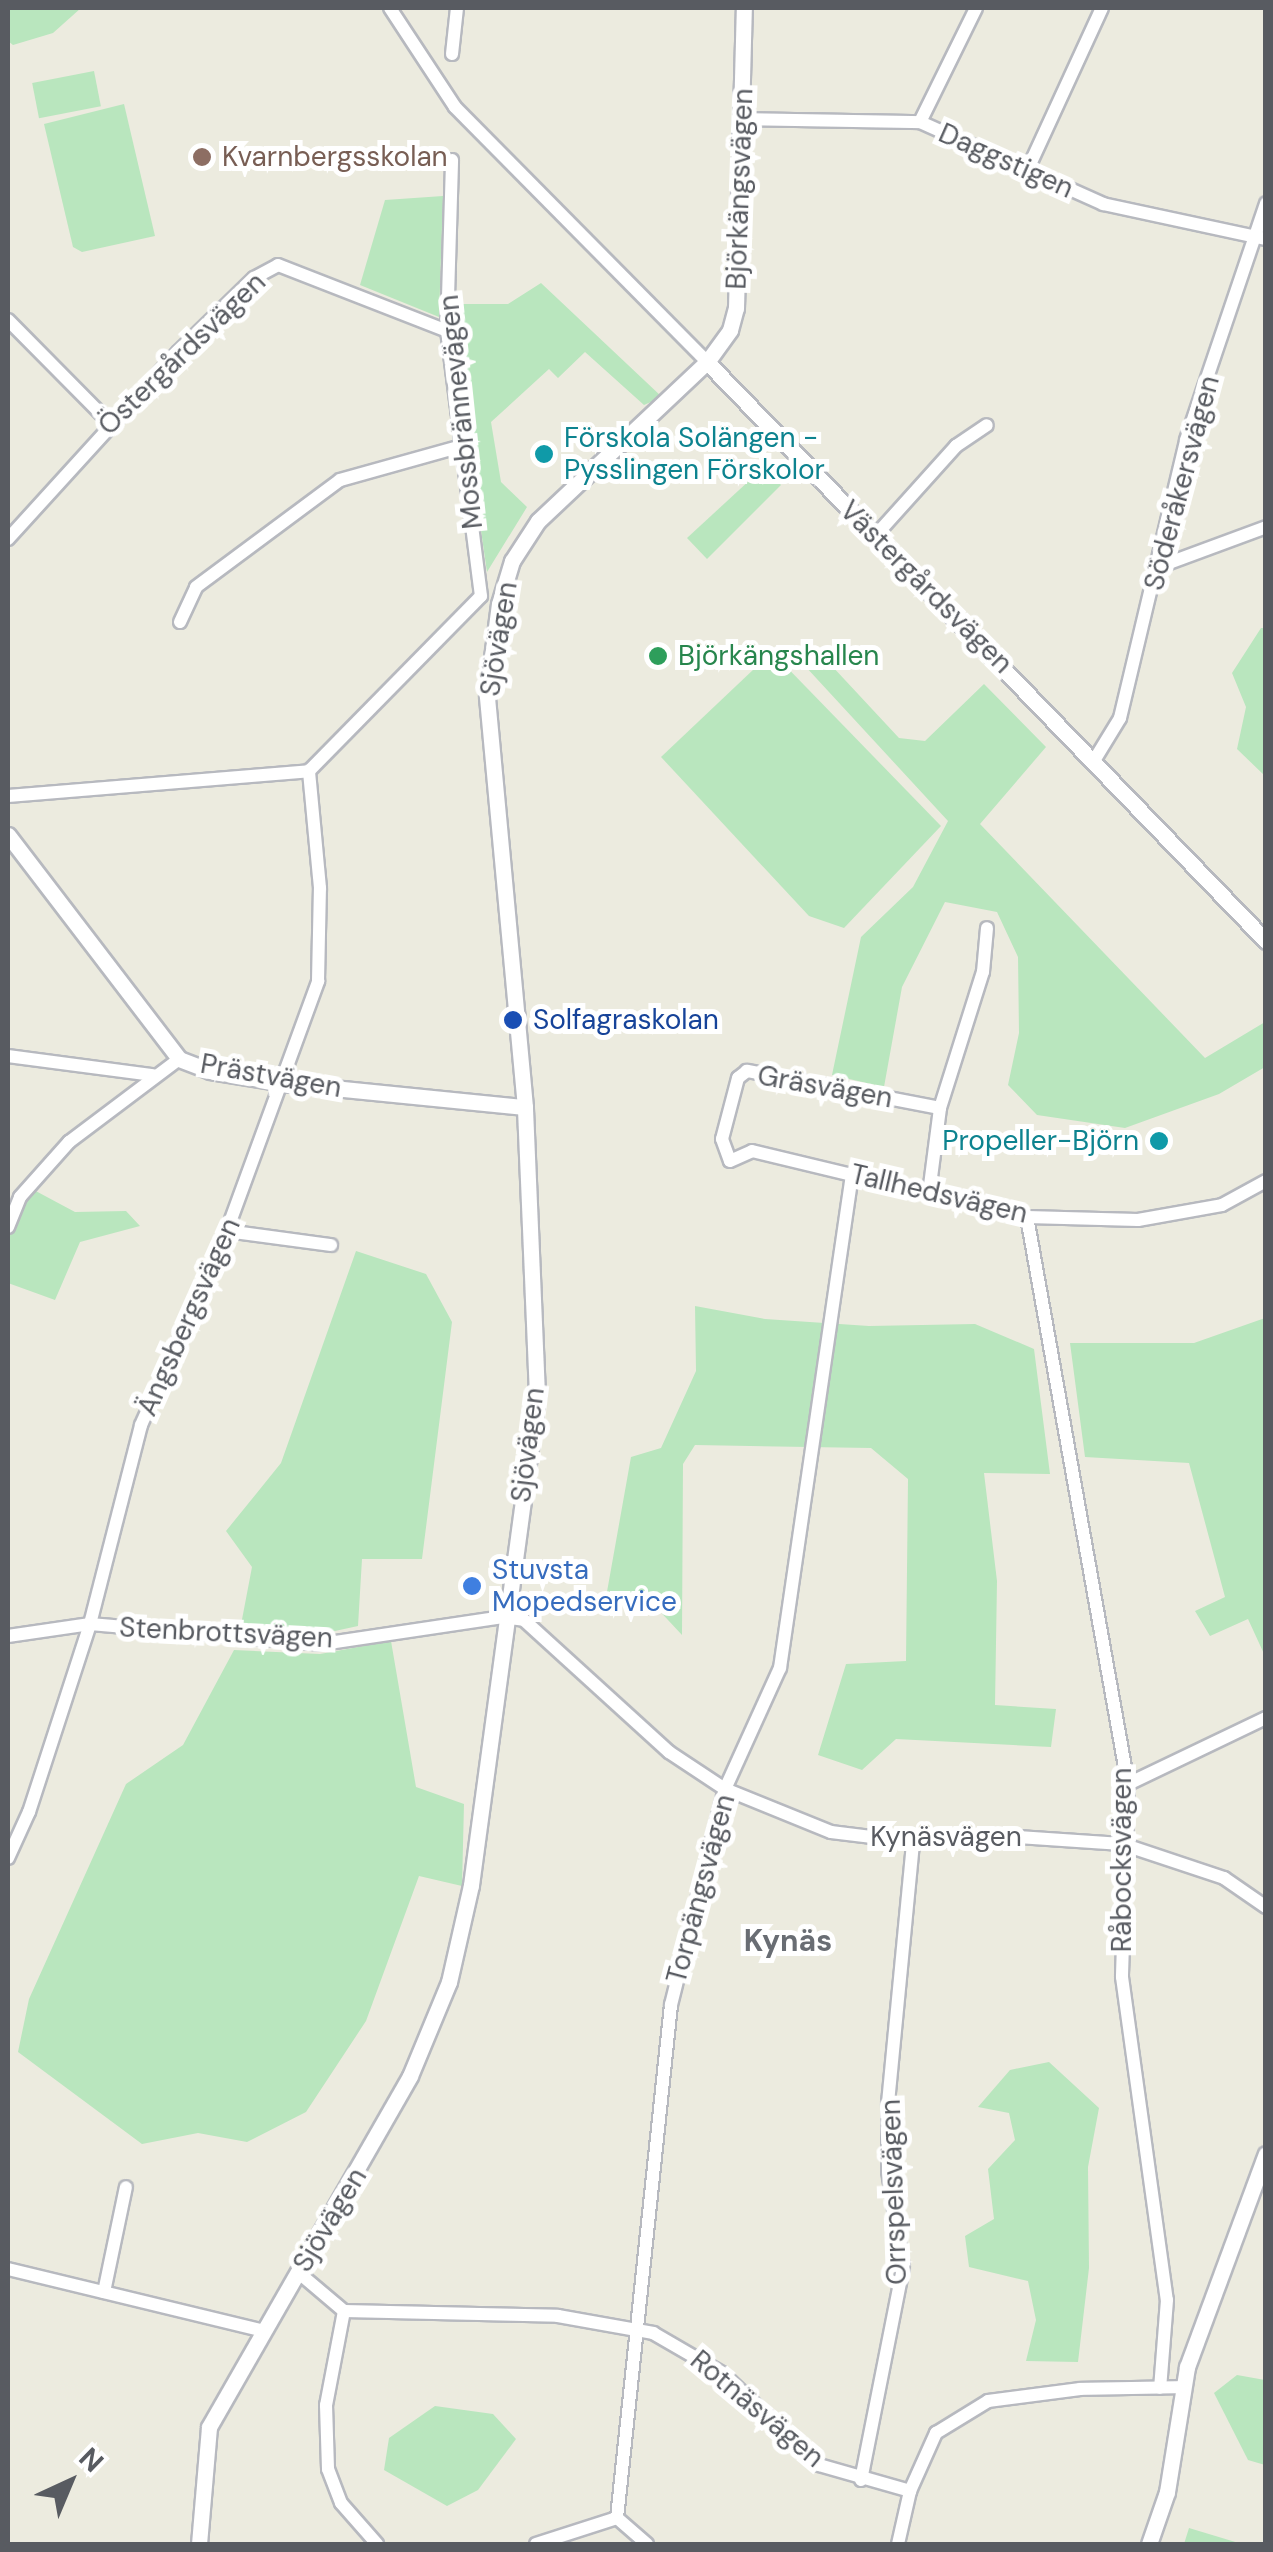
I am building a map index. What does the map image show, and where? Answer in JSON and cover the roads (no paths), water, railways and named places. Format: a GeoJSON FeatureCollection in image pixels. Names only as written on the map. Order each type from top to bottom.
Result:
{"type":"FeatureCollection","features":[{"type":"Feature","properties":{"kind":"street","name":"Västergårdsvägen"},"geometry":{"type":"LineString","coordinates":[[390,8],[454,107],[876,535],[1266,941]]}},
{"type":"Feature","properties":{"kind":"street"},"geometry":{"type":"LineString","coordinates":[[452,54],[457,8]]}},
{"type":"Feature","properties":{"kind":"street","name":"Björkängsvägen"},"geometry":{"type":"LineString","coordinates":[[707,362],[720,348],[736,308],[744,8]]}},
{"type":"Feature","properties":{"kind":"street"},"geometry":{"type":"LineString","coordinates":[[920,122],[976,8]]}},
{"type":"Feature","properties":{"kind":"street"},"geometry":{"type":"LineString","coordinates":[[1026,171],[1102,8]]}},
{"type":"Feature","properties":{"kind":"street","name":"Daggstigen"},"geometry":{"type":"LineString","coordinates":[[743,119],[920,122],[1103,204],[1261,238]]}},
{"type":"Feature","properties":{"kind":"street","name":"Mossbrännevägen"},"geometry":{"type":"LineString","coordinates":[[308,770],[481,596],[447,330],[452,160]]}},
{"type":"Feature","properties":{"kind":"street","name":"Söderåkersvägen"},"geometry":{"type":"LineString","coordinates":[[1095,760],[1120,718],[1186,440],[1261,238],[1266,203]]}},
{"type":"Feature","properties":{"kind":"street","name":"Östergårdsvägen"},"geometry":{"type":"LineString","coordinates":[[8,538],[110,422],[254,278],[278,264],[447,330]]}},
{"type":"Feature","properties":{"kind":"street"},"geometry":{"type":"LineString","coordinates":[[8,320],[110,422]]}},
{"type":"Feature","properties":{"kind":"street","name":"Sjövägen"},"geometry":{"type":"LineString","coordinates":[[200,2544],[209,2426],[410,2076],[449,1982],[471,1885],[503,1617],[537,1395],[525,1108],[487,696],[499,604],[512,561],[538,520],[707,362]]}},
{"type":"Feature","properties":{"kind":"street"},"geometry":{"type":"LineString","coordinates":[[876,535],[956,446],[987,424]]}},
{"type":"Feature","properties":{"kind":"street"},"geometry":{"type":"LineString","coordinates":[[180,622],[196,587],[340,480],[462,446]]}},
{"type":"Feature","properties":{"kind":"street"},"geometry":{"type":"LineString","coordinates":[[1158,567],[1266,527]]}},
{"type":"Feature","properties":{"kind":"street"},"geometry":{"type":"LineString","coordinates":[[8,796],[308,770]]}},
{"type":"Feature","properties":{"kind":"street","name":"Ängsbergsvägen"},"geometry":{"type":"LineString","coordinates":[[8,1858],[29,1812],[90,1624],[141,1424],[227,1232],[318,981],[320,888],[308,770]]}},
{"type":"Feature","properties":{"kind":"street","name":"Prästvägen"},"geometry":{"type":"LineString","coordinates":[[8,835],[179,1059],[210,1072],[283,1083],[525,1108]]}},
{"type":"Feature","properties":{"kind":"street"},"geometry":{"type":"LineString","coordinates":[[929,1193],[940,1108],[984,972],[987,928]]}},
{"type":"Feature","properties":{"kind":"street"},"geometry":{"type":"LineString","coordinates":[[8,1056],[153,1074]]}},
{"type":"Feature","properties":{"kind":"street"},"geometry":{"type":"LineString","coordinates":[[8,1227],[20,1197],[69,1142],[153,1074],[179,1059]]}},
{"type":"Feature","properties":{"kind":"street","name":"Gräsvägen"},"geometry":{"type":"LineString","coordinates":[[730,1161],[722,1139],[738,1078],[747,1071],[940,1108]]}},
{"type":"Feature","properties":{"kind":"street","name":"Tallhedsvägen"},"geometry":{"type":"LineString","coordinates":[[730,1161],[752,1151],[1027,1217],[1138,1220],[1222,1205],[1266,1181]]}},
{"type":"Feature","properties":{"kind":"street","name":"Torpängsvägen"},"geometry":{"type":"LineString","coordinates":[[617,2518],[671,2006],[725,1789],[780,1668],[852,1174]]}},
{"type":"Feature","properties":{"kind":"street","name":"Råbocksvägen"},"geometry":{"type":"LineString","coordinates":[[1027,1217],[1128,1784],[1122,1844],[1122,1977],[1166,2300],[1160,2388]]}},
{"type":"Feature","properties":{"kind":"street"},"geometry":{"type":"LineString","coordinates":[[227,1232],[331,1245]]}},
{"type":"Feature","properties":{"kind":"street","name":"Stenbrottsvägen"},"geometry":{"type":"LineString","coordinates":[[8,1636],[90,1624],[322,1644],[503,1617]]}},
{"type":"Feature","properties":{"kind":"street","name":"Kynäsvägen"},"geometry":{"type":"LineString","coordinates":[[503,1617],[524,1620],[669,1752],[725,1789],[831,1832],[913,1842],[1018,1837],[1122,1844],[1224,1878],[1266,1907]]}},
{"type":"Feature","properties":{"kind":"street"},"geometry":{"type":"LineString","coordinates":[[1128,1784],[1266,1718]]}},
{"type":"Feature","properties":{"kind":"street","name":"Orrspelsvägen"},"geometry":{"type":"LineString","coordinates":[[861,2480],[904,2267],[888,2171],[888,2103],[913,1842]]}},
{"type":"Feature","properties":{"kind":"street"},"geometry":{"type":"LineString","coordinates":[[1149,2544],[1167,2492],[1183,2387],[1266,2154]]}},
{"type":"Feature","properties":{"kind":"street"},"geometry":{"type":"LineString","coordinates":[[104,2292],[126,2187]]}},
{"type":"Feature","properties":{"kind":"street"},"geometry":{"type":"LineString","coordinates":[[8,2270],[261,2330]]}},
{"type":"Feature","properties":{"kind":"street"},"geometry":{"type":"LineString","coordinates":[[299,2274],[344,2311],[326,2405],[328,2469],[340,2503],[377,2544]]}},
{"type":"Feature","properties":{"kind":"street","name":"Rotnäsvägen"},"geometry":{"type":"LineString","coordinates":[[344,2311],[558,2316],[636,2328],[705,2360],[819,2465],[861,2480],[910,2490]]}},
{"type":"Feature","properties":{"kind":"street"},"geometry":{"type":"LineString","coordinates":[[898,2544],[910,2490],[936,2433],[988,2402],[1060,2390],[1183,2387]]}},
{"type":"Feature","properties":{"kind":"street"},"geometry":{"type":"LineString","coordinates":[[536,2544],[617,2518],[647,2544]]}},
{"type":"Feature","properties":{"kind":"place","name":"Kvarnbergsskolan"},"geometry":{"type":"Point","coordinates":[202,157]}},
{"type":"Feature","properties":{"kind":"place","name":"Förskola Solängen - Pysslingen Förskolor"},"geometry":{"type":"Point","coordinates":[544,454]}},
{"type":"Feature","properties":{"kind":"place","name":"Björkängshallen"},"geometry":{"type":"Point","coordinates":[658,656]}},
{"type":"Feature","properties":{"kind":"place","name":"Solfagraskolan"},"geometry":{"type":"Point","coordinates":[513,1020]}},
{"type":"Feature","properties":{"kind":"place","name":"Propeller-Björn"},"geometry":{"type":"Point","coordinates":[1159,1141]}},
{"type":"Feature","properties":{"kind":"place","name":"Stuvsta Mopedservice"},"geometry":{"type":"Point","coordinates":[472,1586]}},
{"type":"Feature","properties":{"kind":"district","name":"Kynäs"},"geometry":{"type":"Point","coordinates":[788,1941]}}]}
